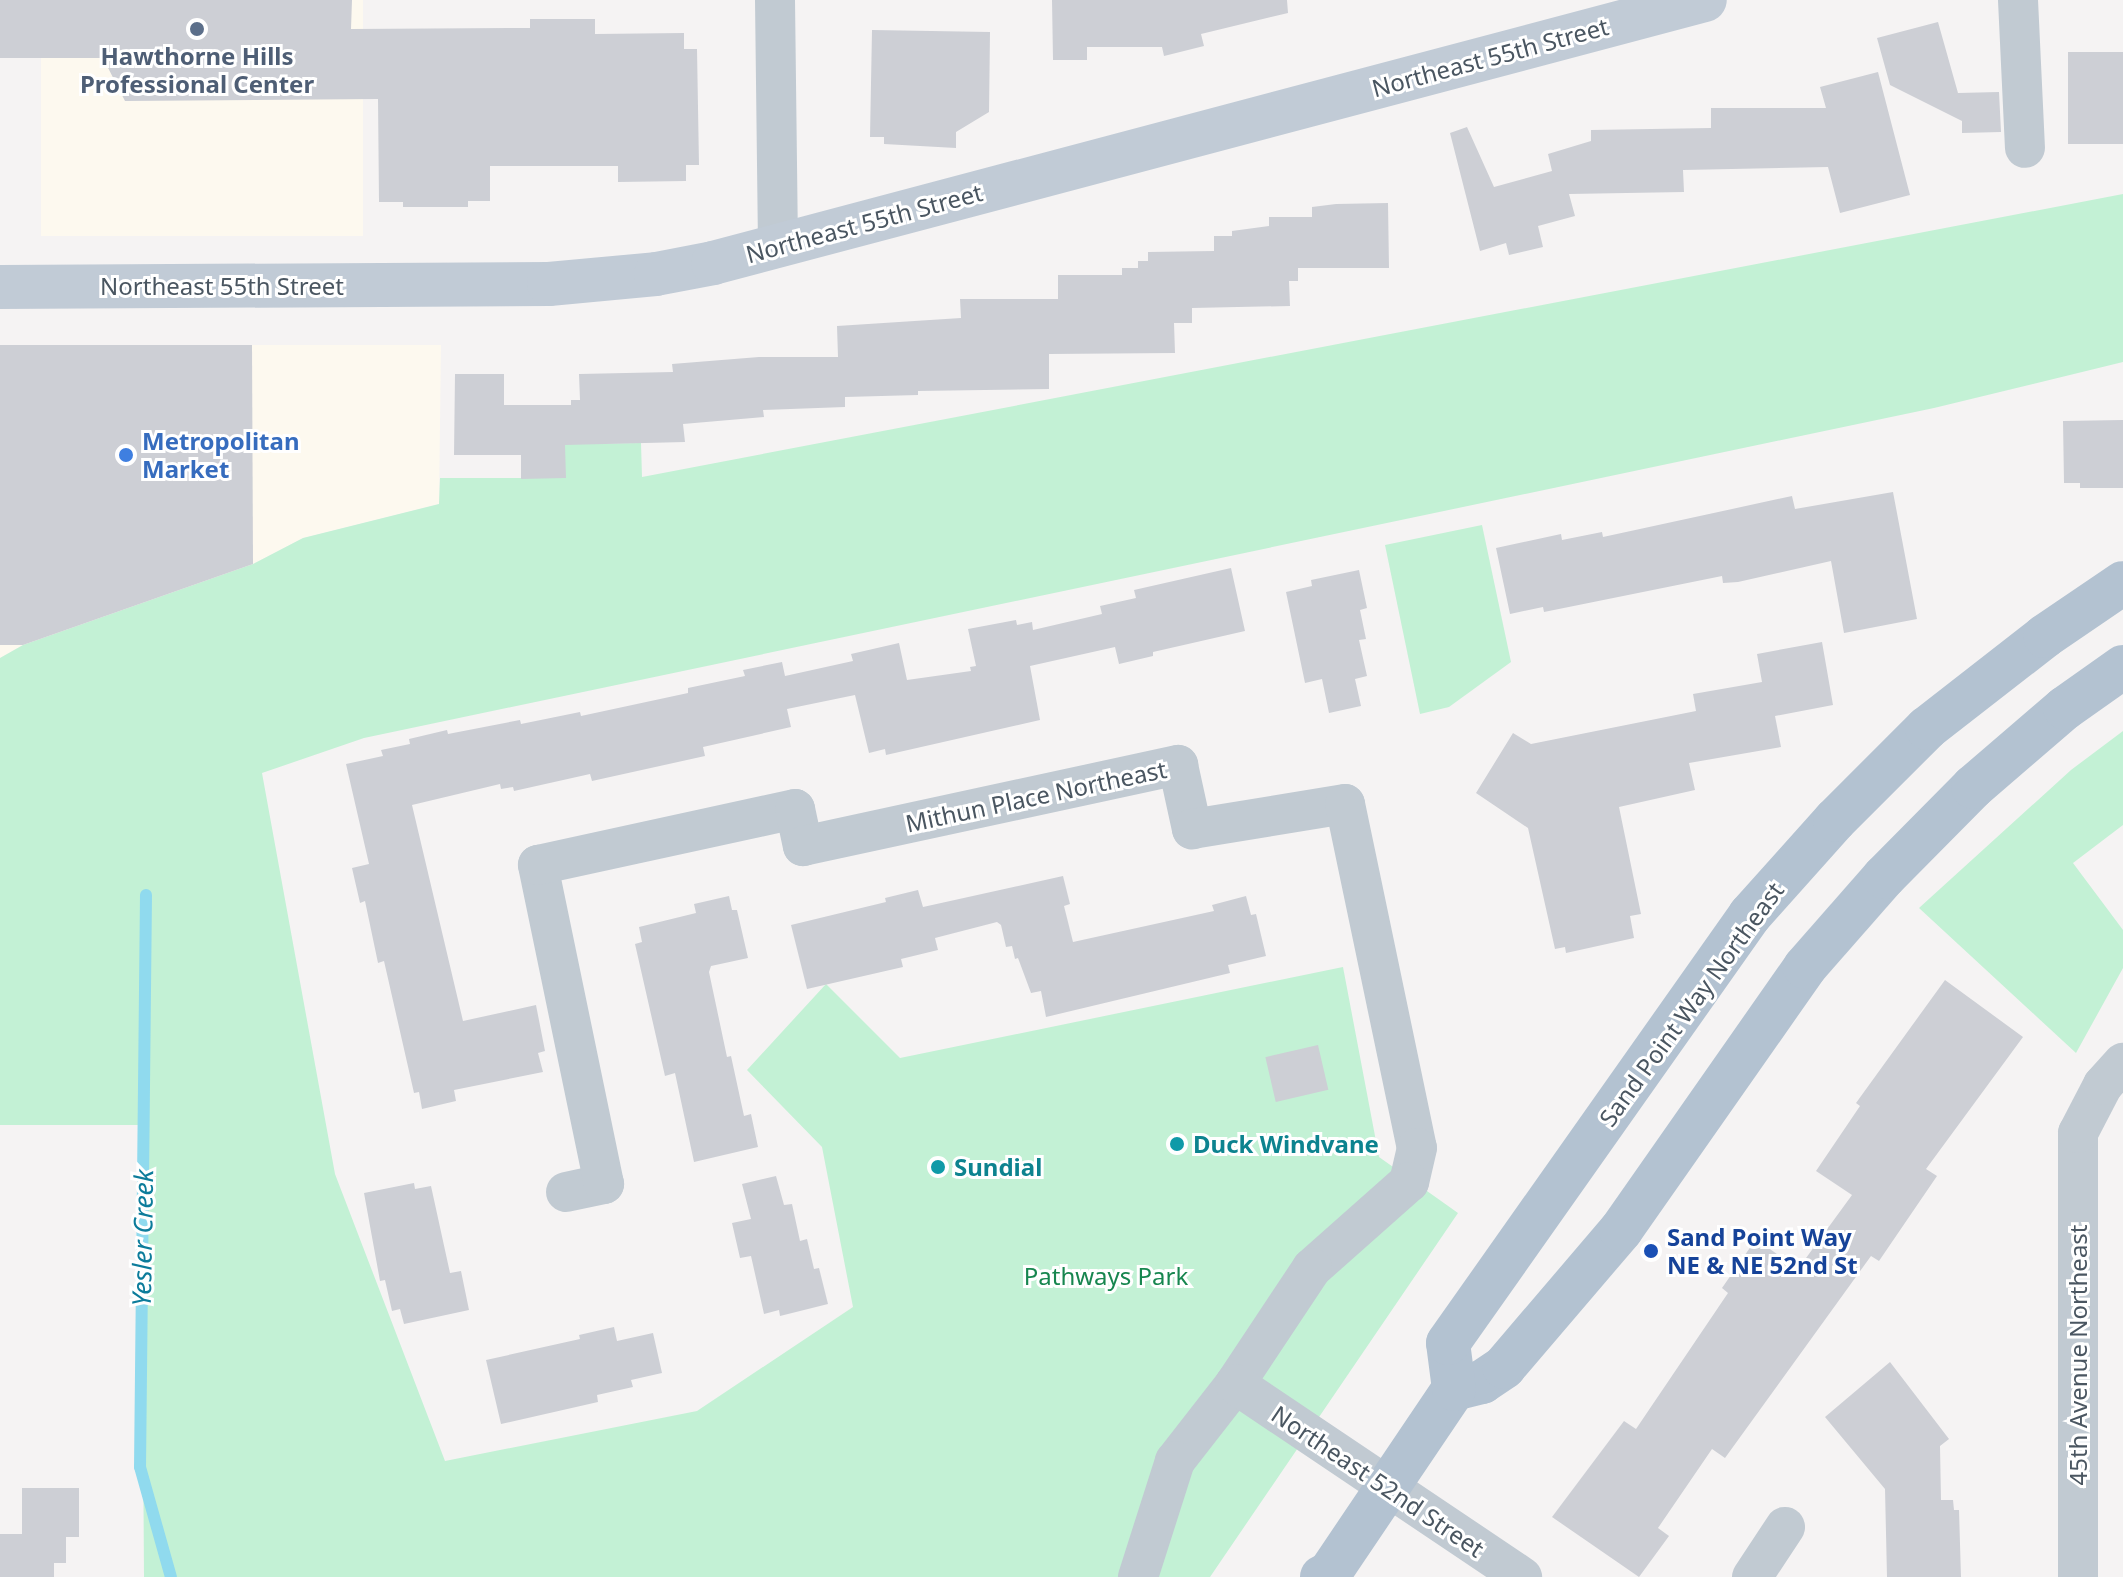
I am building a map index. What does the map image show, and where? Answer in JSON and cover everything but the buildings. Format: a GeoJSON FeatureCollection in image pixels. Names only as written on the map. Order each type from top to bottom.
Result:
{"type":"FeatureCollection","features":[{"type":"Feature","properties":{"kind":"main road","name":"Northeast 55th Street"},"geometry":{"type":"LineString","coordinates":[[0,287],[549,284],[656,274],[778,246],[1705,0]]}},
{"type":"Feature","properties":{"kind":"main road","name":"Sand Point Way Northeast"},"geometry":{"type":"LineString","coordinates":[[1454,1389],[1448,1343],[1750,915],[1835,820],[1927,728],[2045,636],[2123,583]]}},
{"type":"Feature","properties":{"kind":"main road"},"geometry":{"type":"LineString","coordinates":[[1327,1576],[1454,1389],[1482,1382],[1504,1367],[1621,1230],[1805,967],[1884,877],[1973,787],[2065,708],[2123,667]]}},
{"type":"Feature","properties":{"kind":"street"},"geometry":{"type":"LineString","coordinates":[[775,0],[778,246]]}},
{"type":"Feature","properties":{"kind":"street"},"geometry":{"type":"LineString","coordinates":[[2018,0],[2025,148]]}},
{"type":"Feature","properties":{"kind":"street","name":"Mithun Place Northeast"},"geometry":{"type":"LineString","coordinates":[[566,1192],[604,1184],[538,865],[795,809],[803,846],[1178,765],[1192,829],[1345,804],[1417,1148],[1409,1182],[1312,1268],[1235,1384],[1175,1461],[1138,1577]]}},
{"type":"Feature","properties":{"kind":"street","name":"45th Avenue Northeast"},"geometry":{"type":"LineString","coordinates":[[2078,1577],[2078,1133],[2103,1085],[2123,1063]]}},
{"type":"Feature","properties":{"kind":"street","name":"Northeast 52nd Street"},"geometry":{"type":"LineString","coordinates":[[1235,1384],[1522,1577]]}},
{"type":"Feature","properties":{"kind":"street"},"geometry":{"type":"LineString","coordinates":[[1752,1577],[1785,1527]]}},
{"type":"Feature","properties":{"kind":"shaded area"},"geometry":{"type":"Polygon","coordinates":[[[41,0],[363,0],[363,236],[41,236],[41,0]]]}},
{"type":"Feature","properties":{"kind":"shaded area","name":"Metropolitan Market"},"geometry":{"type":"Polygon","coordinates":[[[0,345],[441,345],[439,504],[303,538],[253,564],[23,645],[0,658],[0,345]]]}},
{"type":"Feature","properties":{"kind":"green space","name":"Pathways Park"},"geometry":{"type":"Polygon","coordinates":[[[2123,194],[2123,362],[1934,408],[364,738],[262,773],[335,1174],[445,1461],[697,1411],[853,1307],[822,1147],[747,1070],[826,984],[900,1058],[1343,967],[1379,1157],[1458,1213],[1210,1577],[144,1577],[141,1125],[0,1125],[0,658],[23,645],[253,564],[303,538],[439,504],[440,478],[565,478],[565,444],[641,443],[642,477],[2123,194]]]}},
{"type":"Feature","properties":{"kind":"green space"},"geometry":{"type":"Polygon","coordinates":[[[1482,525],[1511,662],[1449,707],[1420,714],[1385,545],[1482,525]]]}},
{"type":"Feature","properties":{"kind":"green space"},"geometry":{"type":"Polygon","coordinates":[[[2123,731],[2123,825],[2073,863],[2123,930],[2123,968],[2076,1053],[1919,908],[2071,770],[2123,731]]]}},
{"type":"Feature","properties":{"kind":"waterway","name":"Yesler Creek"},"geometry":{"type":"LineString","coordinates":[[146,895],[140,1467],[171,1577]]}},
{"type":"Feature","properties":{"kind":"place","name":"Hawthorne Hills Professional Center"},"geometry":{"type":"Point","coordinates":[197,29]}},
{"type":"Feature","properties":{"kind":"place","name":"Metropolitan Market"},"geometry":{"type":"Point","coordinates":[126,455]}},
{"type":"Feature","properties":{"kind":"place","name":"Duck Windvane"},"geometry":{"type":"Point","coordinates":[1177,1144]}},
{"type":"Feature","properties":{"kind":"place","name":"Sundial"},"geometry":{"type":"Point","coordinates":[938,1167]}},
{"type":"Feature","properties":{"kind":"place","name":"Sand Point Way NE & NE 52nd St"},"geometry":{"type":"Point","coordinates":[1651,1251]}}]}
